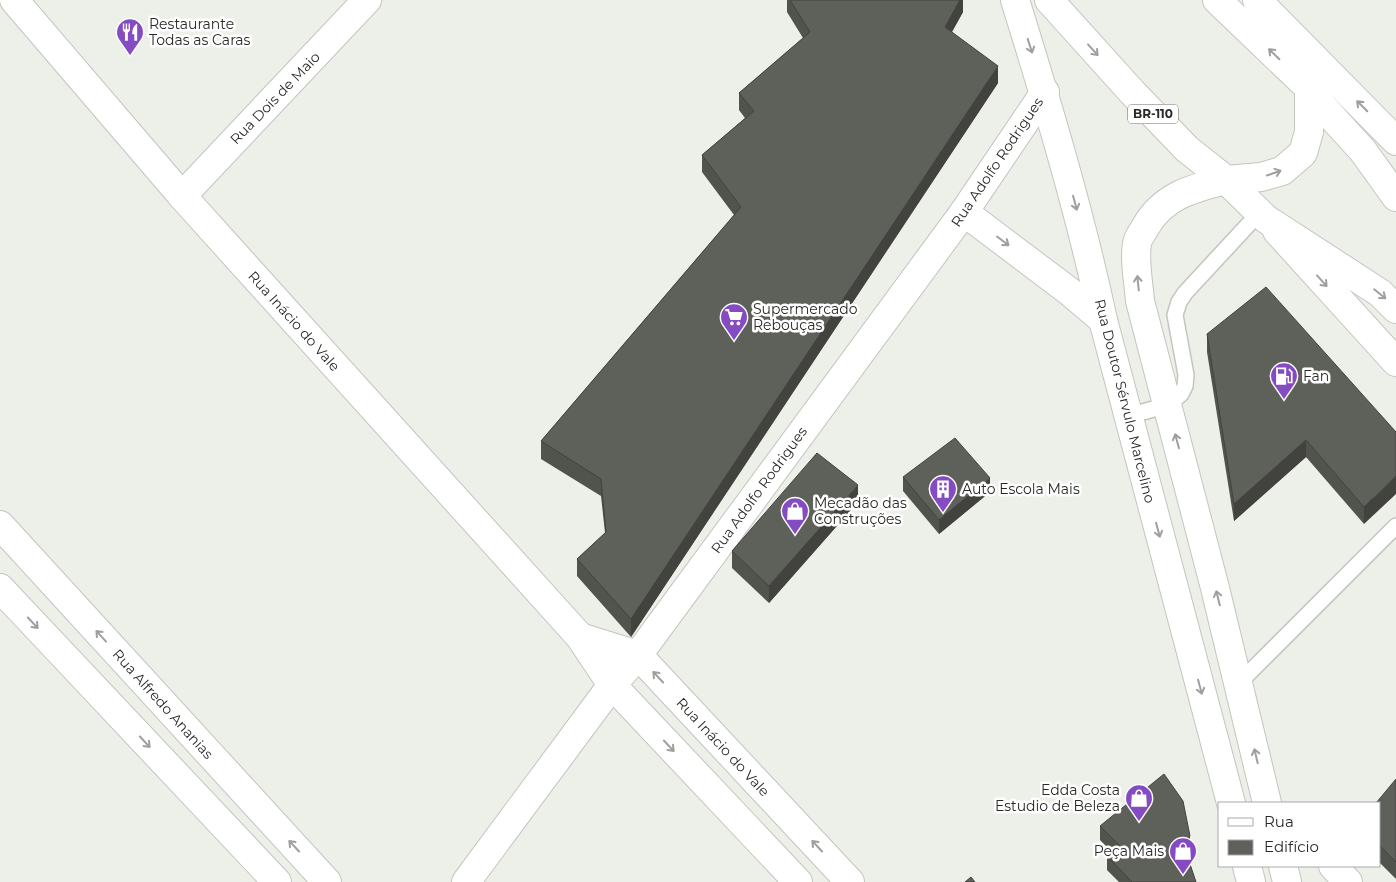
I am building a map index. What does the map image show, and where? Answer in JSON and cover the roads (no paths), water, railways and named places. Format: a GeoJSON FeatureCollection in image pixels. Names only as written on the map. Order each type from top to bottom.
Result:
{"type":"FeatureCollection","features":[{"type":"Feature","properties":{"kind":"street","name":"Rua Inácio do Vale"},"geometry":{"type":"LineString","coordinates":[[14,0],[182,196],[580,637],[612,684],[798,882]]}},
{"type":"Feature","properties":{"kind":"street","name":"Rua Dois de Maio"},"geometry":{"type":"LineString","coordinates":[[182,196],[367,0]]}},
{"type":"Feature","properties":{"kind":"street","name":"Rua Doutor Sérvulo Marcelino"},"geometry":{"type":"LineString","coordinates":[[1015,0],[1045,92],[1091,262],[1103,320],[1230,802]]}},
{"type":"Feature","properties":{"kind":"street","name":"BR-110"},"geometry":{"type":"LineString","coordinates":[[1050,0],[1132,92],[1187,149],[1226,180],[1263,216],[1380,293],[1396,309]]}},
{"type":"Feature","properties":{"kind":"street"},"geometry":{"type":"LineString","coordinates":[[1217,0],[1309,88],[1323,107],[1363,151],[1396,197]]}},
{"type":"Feature","properties":{"kind":"street"},"geometry":{"type":"LineString","coordinates":[[1257,0],[1396,141]]}},
{"type":"Feature","properties":{"kind":"street"},"geometry":{"type":"LineString","coordinates":[[1268,800],[1140,301],[1137,267],[1138,240],[1150,218],[1165,202],[1192,189],[1226,180],[1261,177],[1282,170],[1303,153],[1309,132],[1309,88]]}},
{"type":"Feature","properties":{"kind":"street","name":"Rua Adolfo Rodrigues"},"geometry":{"type":"LineString","coordinates":[[466,882],[612,684],[638,655],[964,212],[1045,92]]}},
{"type":"Feature","properties":{"kind":"street"},"geometry":{"type":"LineString","coordinates":[[964,212],[1070,292],[1103,320]]}},
{"type":"Feature","properties":{"kind":"street"},"geometry":{"type":"LineString","coordinates":[[1263,216],[1396,362]]}},
{"type":"Feature","properties":{"kind":"street","name":"Rua Alfredo Ananias"},"geometry":{"type":"LineString","coordinates":[[0,525],[327,882]]}},
{"type":"Feature","properties":{"kind":"street"},"geometry":{"type":"LineString","coordinates":[[0,588],[277,882]]}},
{"type":"Feature","properties":{"kind":"street","name":"Rua Inácio do Vale"},"geometry":{"type":"LineString","coordinates":[[580,637],[638,655],[850,882]]}},
{"type":"Feature","properties":{"kind":"street"},"geometry":{"type":"LineString","coordinates":[[1247,867],[1251,882]]}},
{"type":"Feature","properties":{"kind":"street"},"geometry":{"type":"LineString","coordinates":[[1283,867],[1287,882]]}},
{"type":"Feature","properties":{"kind":"street"},"geometry":{"type":"LineString","coordinates":[[1334,867],[1348,882]]}},
{"type":"Feature","properties":{"kind":"lane"},"geometry":{"type":"LineString","coordinates":[[1128,416],[1168,405],[1181,394],[1185,386],[1186,375],[1176,315],[1179,302],[1185,293],[1263,216]]}},
{"type":"Feature","properties":{"kind":"lane"},"geometry":{"type":"LineString","coordinates":[[1238,684],[1396,526]]}},
{"type":"Feature","properties":{"kind":"place","name":"Restaurante Todas as Caras"},"geometry":{"type":"Point","coordinates":[130,56]}},
{"type":"Feature","properties":{"kind":"place","name":"Supermercado Rebouças"},"geometry":{"type":"Point","coordinates":[734,341]}},
{"type":"Feature","properties":{"kind":"place","name":"Fan"},"geometry":{"type":"Point","coordinates":[1284,400]}},
{"type":"Feature","properties":{"kind":"place","name":"Auto Escola Mais"},"geometry":{"type":"Point","coordinates":[943,513]}},
{"type":"Feature","properties":{"kind":"place","name":"Mecadão das Construções"},"geometry":{"type":"Point","coordinates":[795,535]}},
{"type":"Feature","properties":{"kind":"place","name":"Edda Costa Estudio de Beleza"},"geometry":{"type":"Point","coordinates":[1139,822]}},
{"type":"Feature","properties":{"kind":"place","name":"Peça Mais"},"geometry":{"type":"Point","coordinates":[1183,875]}}]}
